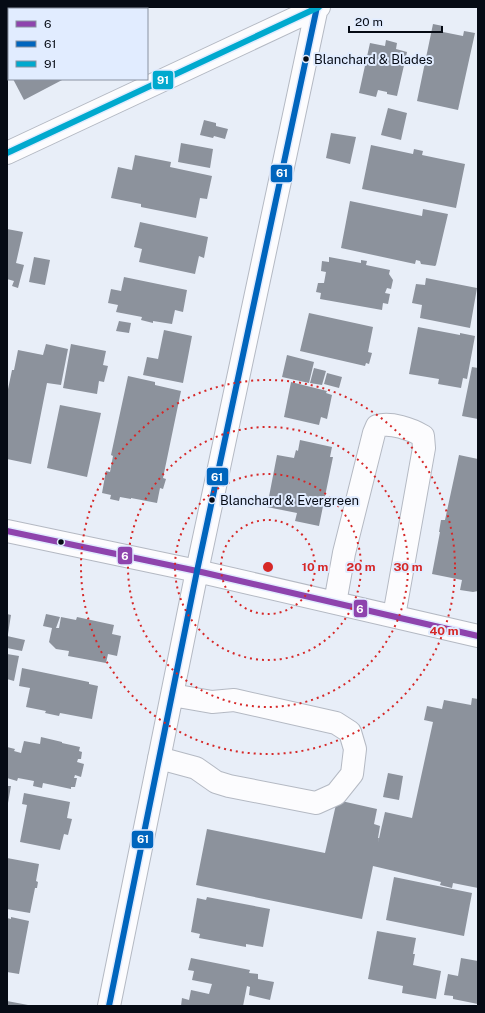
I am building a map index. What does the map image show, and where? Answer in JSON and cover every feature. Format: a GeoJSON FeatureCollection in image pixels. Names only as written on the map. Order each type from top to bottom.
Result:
{"type":"FeatureCollection","features":[{"type":"Feature","properties":{"kind":"street"},"geometry":{"type":"LineString","coordinates":[[7,153],[318,7]]}},
{"type":"Feature","properties":{"kind":"street"},"geometry":{"type":"LineString","coordinates":[[109,1006],[197,571],[318,7]]}},
{"type":"Feature","properties":{"kind":"street"},"geometry":{"type":"LineString","coordinates":[[335,603],[344,553],[374,432],[378,426],[384,424],[414,431],[423,436],[424,448],[394,616]]}},
{"type":"Feature","properties":{"kind":"street"},"geometry":{"type":"LineString","coordinates":[[7,531],[197,571],[478,636]]}},
{"type":"Feature","properties":{"kind":"street"},"geometry":{"type":"LineString","coordinates":[[159,758],[196,768],[216,782],[229,786],[316,802],[336,794],[352,774],[355,749],[350,732],[336,723],[234,700],[212,702],[172,695]]}},
{"type":"Feature","properties":{"kind":"building"},"geometry":{"type":"Polygon","coordinates":[[[48,7],[73,7],[73,8],[48,7]]]}},
{"type":"Feature","properties":{"kind":"building"},"geometry":{"type":"Polygon","coordinates":[[[129,7],[130,8],[108,8],[129,7]]]}},
{"type":"Feature","properties":{"kind":"building"},"geometry":{"type":"Polygon","coordinates":[[[433,24],[443,26],[443,32],[463,36],[464,31],[475,33],[458,110],[417,101],[433,24]]]}},
{"type":"Feature","properties":{"kind":"building"},"geometry":{"type":"Polygon","coordinates":[[[386,40],[397,43],[396,49],[407,52],[397,96],[378,90],[376,97],[359,93],[370,43],[385,46],[386,40]]]}},
{"type":"Feature","properties":{"kind":"building"},"geometry":{"type":"Polygon","coordinates":[[[8,54],[8,68],[7,66],[8,54]]]}},
{"type":"Feature","properties":{"kind":"building"},"geometry":{"type":"Polygon","coordinates":[[[14,80],[62,80],[24,100],[14,80]]]}},
{"type":"Feature","properties":{"kind":"building"},"geometry":{"type":"Polygon","coordinates":[[[388,108],[407,113],[401,140],[381,135],[388,108]]]}},
{"type":"Feature","properties":{"kind":"building"},"geometry":{"type":"Polygon","coordinates":[[[204,120],[216,123],[216,126],[228,129],[225,139],[214,136],[213,138],[200,135],[204,120]]]}},
{"type":"Feature","properties":{"kind":"building"},"geometry":{"type":"Polygon","coordinates":[[[331,133],[356,137],[350,164],[326,158],[331,133]]]}},
{"type":"Feature","properties":{"kind":"building"},"geometry":{"type":"Polygon","coordinates":[[[181,143],[213,149],[210,168],[178,162],[181,143]]]}},
{"type":"Feature","properties":{"kind":"building"},"geometry":{"type":"Polygon","coordinates":[[[371,145],[413,154],[414,149],[423,151],[422,155],[465,164],[456,208],[362,189],[371,145]]]}},
{"type":"Feature","properties":{"kind":"building"},"geometry":{"type":"Polygon","coordinates":[[[135,155],[171,162],[170,167],[212,176],[207,199],[200,198],[196,218],[141,207],[141,204],[111,198],[118,167],[132,170],[135,155]]]}},
{"type":"Feature","properties":{"kind":"building"},"geometry":{"type":"Polygon","coordinates":[[[350,201],[422,216],[423,209],[448,214],[436,265],[421,264],[420,261],[416,260],[415,264],[341,248],[350,201]]]}},
{"type":"Feature","properties":{"kind":"building"},"geometry":{"type":"Polygon","coordinates":[[[140,222],[208,237],[204,258],[199,256],[195,274],[139,262],[142,249],[134,247],[140,222]]]}},
{"type":"Feature","properties":{"kind":"building"},"geometry":{"type":"Polygon","coordinates":[[[7,229],[23,232],[16,263],[24,265],[18,288],[12,286],[14,281],[7,279],[7,229]]]}},
{"type":"Feature","properties":{"kind":"building"},"geometry":{"type":"Polygon","coordinates":[[[34,257],[50,260],[45,285],[29,282],[34,257]]]}},
{"type":"Feature","properties":{"kind":"building"},"geometry":{"type":"Polygon","coordinates":[[[329,257],[361,263],[361,260],[367,261],[366,265],[390,270],[389,274],[393,280],[391,289],[387,288],[385,293],[390,294],[388,304],[383,303],[382,310],[320,299],[321,293],[316,292],[318,283],[324,283],[326,272],[321,271],[322,261],[329,262],[329,257]]]}},
{"type":"Feature","properties":{"kind":"building"},"geometry":{"type":"Polygon","coordinates":[[[124,277],[187,290],[183,312],[175,310],[172,324],[153,321],[153,323],[141,320],[142,317],[116,312],[118,305],[108,303],[111,289],[121,291],[124,277]]]}},
{"type":"Feature","properties":{"kind":"building"},"geometry":{"type":"Polygon","coordinates":[[[426,278],[477,288],[470,328],[420,318],[422,305],[412,303],[416,284],[425,285],[426,278]]]}},
{"type":"Feature","properties":{"kind":"building"},"geometry":{"type":"Polygon","coordinates":[[[309,313],[373,327],[368,352],[372,353],[369,364],[366,363],[365,366],[300,351],[309,313]]]}},
{"type":"Feature","properties":{"kind":"building"},"geometry":{"type":"Polygon","coordinates":[[[119,321],[131,323],[129,333],[116,331],[119,321]]]}},
{"type":"Feature","properties":{"kind":"building"},"geometry":{"type":"Polygon","coordinates":[[[418,327],[460,335],[460,333],[475,336],[467,379],[463,378],[461,388],[438,384],[439,379],[409,374],[418,327]]]}},
{"type":"Feature","properties":{"kind":"building"},"geometry":{"type":"Polygon","coordinates":[[[164,330],[192,336],[183,383],[143,375],[147,357],[158,359],[164,330]]]}},
{"type":"Feature","properties":{"kind":"building"},"geometry":{"type":"Polygon","coordinates":[[[46,344],[68,349],[61,385],[47,383],[31,464],[7,459],[7,394],[18,350],[43,355],[46,344]]]}},
{"type":"Feature","properties":{"kind":"building"},"geometry":{"type":"Polygon","coordinates":[[[71,344],[106,351],[103,365],[108,366],[104,382],[99,381],[97,394],[63,388],[71,344]]]}},
{"type":"Feature","properties":{"kind":"building"},"geometry":{"type":"Polygon","coordinates":[[[287,355],[314,362],[309,383],[282,377],[287,355]]]}},
{"type":"Feature","properties":{"kind":"building"},"geometry":{"type":"Polygon","coordinates":[[[472,367],[478,368],[478,419],[462,416],[472,367]]]}},
{"type":"Feature","properties":{"kind":"building"},"geometry":{"type":"Polygon","coordinates":[[[314,368],[326,371],[322,385],[310,383],[314,368]]]}},
{"type":"Feature","properties":{"kind":"building"},"geometry":{"type":"Polygon","coordinates":[[[327,373],[342,377],[339,388],[324,384],[327,373]]]}},
{"type":"Feature","properties":{"kind":"building"},"geometry":{"type":"Polygon","coordinates":[[[128,376],[155,382],[155,385],[181,391],[163,478],[166,479],[163,489],[160,488],[157,503],[120,497],[119,501],[110,499],[111,495],[102,493],[106,471],[110,472],[113,456],[111,455],[128,376]]]}},
{"type":"Feature","properties":{"kind":"building"},"geometry":{"type":"Polygon","coordinates":[[[291,382],[327,391],[326,393],[332,395],[327,419],[321,417],[319,425],[284,417],[291,382]]]}},
{"type":"Feature","properties":{"kind":"building"},"geometry":{"type":"Polygon","coordinates":[[[60,405],[101,413],[87,477],[47,468],[60,405]]]}},
{"type":"Feature","properties":{"kind":"building"},"geometry":{"type":"Polygon","coordinates":[[[300,440],[332,447],[330,457],[333,457],[319,526],[295,521],[297,513],[267,507],[277,455],[294,458],[296,450],[298,451],[300,440]]]}},
{"type":"Feature","properties":{"kind":"building"},"geometry":{"type":"Polygon","coordinates":[[[459,455],[478,459],[478,591],[473,592],[460,590],[462,580],[432,574],[441,520],[445,520],[459,455]]]}},
{"type":"Feature","properties":{"kind":"building"},"geometry":{"type":"Polygon","coordinates":[[[7,614],[11,615],[8,634],[7,634],[7,614]]]}},
{"type":"Feature","properties":{"kind":"building"},"geometry":{"type":"Polygon","coordinates":[[[46,614],[60,617],[56,628],[59,628],[61,617],[76,620],[77,617],[114,625],[112,634],[121,636],[117,656],[108,654],[106,663],[68,656],[69,651],[56,649],[49,642],[52,628],[43,626],[46,614]]]}},
{"type":"Feature","properties":{"kind":"building"},"geometry":{"type":"Polygon","coordinates":[[[7,636],[25,640],[22,651],[7,648],[7,636]]]}},
{"type":"Feature","properties":{"kind":"building"},"geometry":{"type":"Polygon","coordinates":[[[7,654],[19,656],[14,681],[7,679],[7,654]]]}},
{"type":"Feature","properties":{"kind":"building"},"geometry":{"type":"Polygon","coordinates":[[[22,668],[89,682],[89,684],[98,686],[92,719],[60,713],[59,716],[45,713],[46,711],[26,707],[30,688],[19,686],[22,668]]]}},
{"type":"Feature","properties":{"kind":"building"},"geometry":{"type":"Polygon","coordinates":[[[472,698],[478,699],[478,888],[453,883],[452,888],[440,885],[441,882],[373,866],[362,919],[196,885],[207,829],[325,853],[337,800],[377,809],[374,824],[380,826],[378,843],[385,812],[412,818],[433,722],[424,720],[427,706],[442,709],[444,700],[471,705],[472,698]]]}},
{"type":"Feature","properties":{"kind":"building"},"geometry":{"type":"Polygon","coordinates":[[[41,737],[80,747],[79,751],[82,752],[81,759],[78,759],[77,762],[84,764],[81,777],[75,775],[74,778],[77,778],[75,787],[71,787],[71,789],[43,783],[42,788],[33,786],[34,781],[18,778],[17,781],[7,778],[7,747],[15,749],[14,751],[21,753],[24,741],[40,744],[41,737]]]}},
{"type":"Feature","properties":{"kind":"building"},"geometry":{"type":"Polygon","coordinates":[[[388,773],[403,776],[399,800],[383,797],[388,773]]]}},
{"type":"Feature","properties":{"kind":"building"},"geometry":{"type":"Polygon","coordinates":[[[7,786],[11,786],[8,803],[7,803],[7,786]]]}},
{"type":"Feature","properties":{"kind":"building"},"geometry":{"type":"Polygon","coordinates":[[[24,793],[70,802],[67,818],[72,819],[68,835],[64,834],[60,850],[20,842],[27,805],[22,804],[24,793]]]}},
{"type":"Feature","properties":{"kind":"building"},"geometry":{"type":"Polygon","coordinates":[[[7,858],[39,864],[36,881],[38,882],[37,888],[35,888],[30,913],[7,909],[7,858]]]}},
{"type":"Feature","properties":{"kind":"building"},"geometry":{"type":"Polygon","coordinates":[[[394,877],[472,893],[464,936],[386,920],[394,877]]]}},
{"type":"Feature","properties":{"kind":"building"},"geometry":{"type":"Polygon","coordinates":[[[207,897],[270,909],[263,947],[246,944],[246,947],[199,938],[200,934],[191,932],[197,898],[206,900],[207,897]]]}},
{"type":"Feature","properties":{"kind":"building"},"geometry":{"type":"Polygon","coordinates":[[[11,917],[29,921],[19,974],[7,972],[7,918],[11,919],[11,917]]]}},
{"type":"Feature","properties":{"kind":"building"},"geometry":{"type":"Polygon","coordinates":[[[377,931],[416,938],[413,954],[415,954],[413,965],[441,971],[436,999],[402,993],[403,986],[368,979],[377,931]]]}},
{"type":"Feature","properties":{"kind":"building"},"geometry":{"type":"Polygon","coordinates":[[[191,958],[250,970],[249,973],[258,974],[258,979],[274,982],[270,1000],[249,995],[250,987],[247,986],[243,1006],[181,1006],[182,998],[189,1000],[191,990],[209,994],[212,984],[192,980],[194,971],[188,970],[191,958]]]}},
{"type":"Feature","properties":{"kind":"building"},"geometry":{"type":"Polygon","coordinates":[[[461,958],[478,961],[478,1004],[453,999],[453,996],[444,995],[448,974],[458,976],[461,958]]]}},
{"type":"Feature","properties":{"kind":"building"},"geometry":{"type":"Polygon","coordinates":[[[7,1001],[28,1005],[28,1006],[7,1006],[7,1001]]]}},
{"type":"Feature","properties":{"kind":"transit line","name":"61"},"geometry":{"type":"LineString","coordinates":[[109,1006],[197,571],[317,7]]}},
{"type":"Feature","properties":{"kind":"transit line","name":"91"},"geometry":{"type":"LineString","coordinates":[[7,153],[319,7]]}},
{"type":"Feature","properties":{"kind":"transit line","name":"6"},"geometry":{"type":"LineString","coordinates":[[7,531],[197,571],[478,636]]}},
{"type":"Feature","properties":{"kind":"place","name":"Blanchard & Blades"},"geometry":{"type":"Point","coordinates":[306,59]}},
{"type":"Feature","properties":{"kind":"place","name":"Blanchard & Evergreen"},"geometry":{"type":"Point","coordinates":[212,500]}}]}
